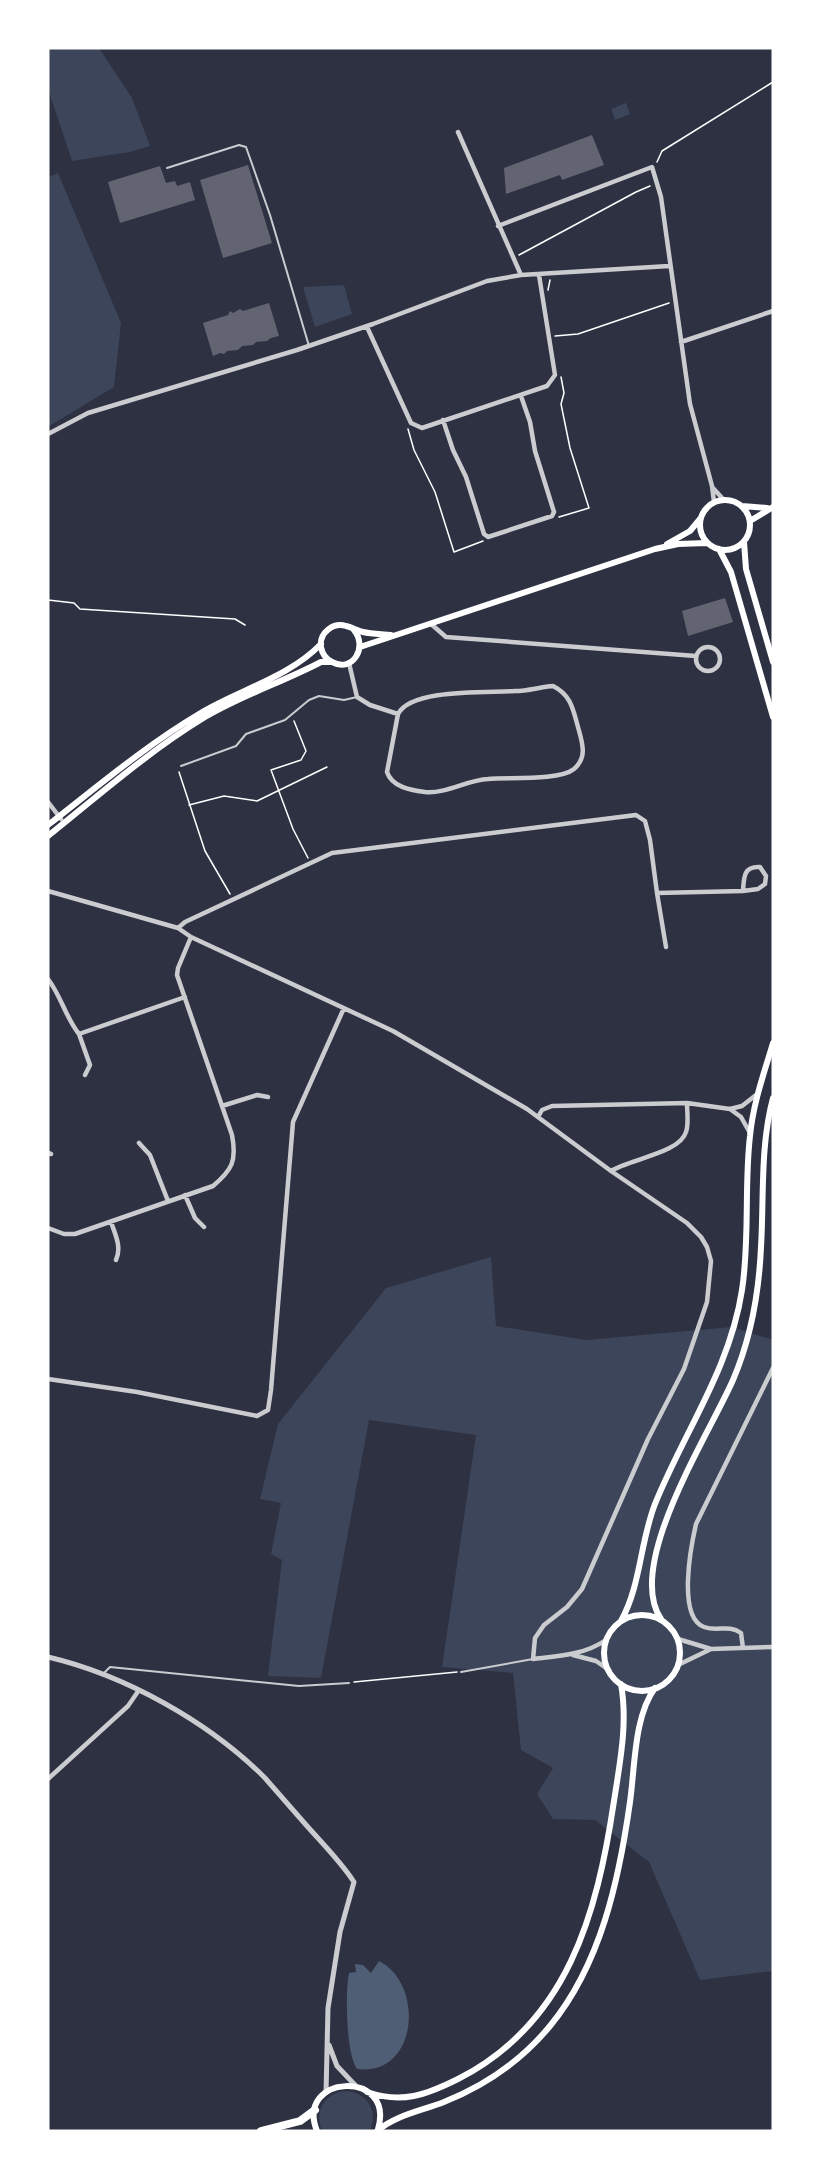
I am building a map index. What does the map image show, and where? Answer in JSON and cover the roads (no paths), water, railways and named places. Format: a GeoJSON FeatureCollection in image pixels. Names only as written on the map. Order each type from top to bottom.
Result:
{"type":"FeatureCollection","features":[{"type":"Feature","properties":{"kind":"highway"},"geometry":{"type":"LineString","coordinates":[[261,2131],[300,2121],[315,2110]]}},
{"type":"Feature","properties":{"kind":"main road"},"geometry":{"type":"LineString","coordinates":[[656,549],[690,531],[708,506],[714,502],[723,500],[736,502],[742,506],[750,521],[749,532],[744,542],[746,569],[773,660]]}},
{"type":"Feature","properties":{"kind":"main road"},"geometry":{"type":"LineString","coordinates":[[742,506],[771,508]]}},
{"type":"Feature","properties":{"kind":"main road"},"geometry":{"type":"LineString","coordinates":[[750,521],[771,508]]}},
{"type":"Feature","properties":{"kind":"main road"},"geometry":{"type":"LineString","coordinates":[[700,519],[702,536],[707,543],[719,549],[733,549],[744,542]]}},
{"type":"Feature","properties":{"kind":"main road"},"geometry":{"type":"LineString","coordinates":[[360,647],[656,549],[678,544],[707,543]]}},
{"type":"Feature","properties":{"kind":"main road"},"geometry":{"type":"LineString","coordinates":[[719,549],[731,572],[773,717]]}},
{"type":"Feature","properties":{"kind":"main road"},"geometry":{"type":"LineString","coordinates":[[331,662],[324,654],[321,644],[324,633],[335,626],[348,626],[370,634],[395,635]]}},
{"type":"Feature","properties":{"kind":"main road"},"geometry":{"type":"LineString","coordinates":[[48,836],[152,753],[207,717],[249,694],[321,662],[349,663],[354,659],[360,647],[360,641],[354,630]]}},
{"type":"Feature","properties":{"kind":"main road"},"geometry":{"type":"LineString","coordinates":[[48,825],[186,722],[225,699],[286,670],[321,644]]}},
{"type":"Feature","properties":{"kind":"main road"},"geometry":{"type":"LineString","coordinates":[[317,2131],[315,2110],[326,2092],[340,2086],[355,2085],[392,2099],[407,2098],[439,2088],[496,2056],[543,2010],[561,1983],[583,1936],[605,1860],[624,1737],[624,1699],[621,1684],[609,1670],[605,1658],[606,1640],[621,1621],[632,1597],[642,1547],[655,1505],[712,1388],[732,1334],[745,1268],[750,1132],[773,1043]]}},
{"type":"Feature","properties":{"kind":"main road"},"geometry":{"type":"LineString","coordinates":[[377,2131],[394,2119],[450,2100],[488,2080],[514,2061],[538,2038],[569,1999],[592,1954],[609,1907],[626,1827],[640,1724],[647,1702],[656,1688],[669,1679],[678,1665],[680,1652],[678,1639],[656,1613],[653,1601],[653,1573],[664,1523],[734,1376],[753,1313],[759,1280],[765,1134],[773,1098]]}},
{"type":"Feature","properties":{"kind":"main road"},"geometry":{"type":"LineString","coordinates":[[621,1621],[641,1615],[661,1619]]}},
{"type":"Feature","properties":{"kind":"main road"},"geometry":{"type":"LineString","coordinates":[[621,1684],[641,1690],[656,1688]]}},
{"type":"Feature","properties":{"kind":"main road"},"geometry":{"type":"LineString","coordinates":[[367,2091],[379,2108],[377,2131]]}},
{"type":"Feature","properties":{"kind":"street"},"geometry":{"type":"LineString","coordinates":[[459,132],[521,275]]}},
{"type":"Feature","properties":{"kind":"street"},"geometry":{"type":"LineString","coordinates":[[498,226],[652,166],[661,197],[690,404],[712,486],[714,502]]}},
{"type":"Feature","properties":{"kind":"street"},"geometry":{"type":"LineString","coordinates":[[48,434],[88,413],[367,327],[487,281],[521,275],[669,266]]}},
{"type":"Feature","properties":{"kind":"street"},"geometry":{"type":"LineString","coordinates":[[367,327],[411,423],[422,428],[547,386],[555,375],[539,275]]}},
{"type":"Feature","properties":{"kind":"street"},"geometry":{"type":"LineString","coordinates":[[681,342],[773,311]]}},
{"type":"Feature","properties":{"kind":"street"},"geometry":{"type":"LineString","coordinates":[[443,420],[486,536],[553,515],[554,512],[521,396]]}},
{"type":"Feature","properties":{"kind":"street"},"geometry":{"type":"LineString","coordinates":[[712,486],[723,500]]}},
{"type":"Feature","properties":{"kind":"street"},"geometry":{"type":"LineString","coordinates":[[430,624],[446,637],[696,656]]}},
{"type":"Feature","properties":{"kind":"street"},"geometry":{"type":"LineString","coordinates":[[709,647],[716,650],[721,660],[717,668],[706,671],[699,668],[696,656],[701,650],[709,647]]}},
{"type":"Feature","properties":{"kind":"street"},"geometry":{"type":"LineString","coordinates":[[349,663],[357,697],[370,705],[398,714]]}},
{"type":"Feature","properties":{"kind":"street"},"geometry":{"type":"LineString","coordinates":[[553,686],[567,696],[572,703],[584,750],[582,758],[574,769],[560,775],[477,779],[431,792],[409,788],[395,784],[387,772],[398,714],[404,705],[435,696],[453,693],[516,691],[553,686]]}},
{"type":"Feature","properties":{"kind":"street"},"geometry":{"type":"LineString","coordinates":[[48,802],[64,823]]}},
{"type":"Feature","properties":{"kind":"street"},"geometry":{"type":"LineString","coordinates":[[178,928],[185,922],[332,852],[636,815],[645,821],[650,840],[666,947]]}},
{"type":"Feature","properties":{"kind":"street"},"geometry":{"type":"LineString","coordinates":[[657,893],[743,891],[758,889],[765,884],[766,876],[760,867],[753,866],[747,870],[744,876],[743,891]]}},
{"type":"Feature","properties":{"kind":"street"},"geometry":{"type":"LineString","coordinates":[[48,891],[178,928],[191,937],[393,1031],[538,1117],[687,1223],[701,1237],[711,1261],[707,1302],[684,1369],[648,1438],[582,1589],[567,1607],[544,1625],[535,1638],[533,1659],[570,1655],[592,1649],[606,1640]]}},
{"type":"Feature","properties":{"kind":"street"},"geometry":{"type":"LineString","coordinates":[[48,1228],[64,1234],[75,1234],[111,1222],[213,1186],[227,1174],[231,1167],[235,1148],[177,975],[191,937]]}},
{"type":"Feature","properties":{"kind":"street"},"geometry":{"type":"LineString","coordinates":[[48,979],[57,991],[79,1034],[90,1065],[86,1075]]}},
{"type":"Feature","properties":{"kind":"street"},"geometry":{"type":"LineString","coordinates":[[79,1034],[184,997]]}},
{"type":"Feature","properties":{"kind":"street"},"geometry":{"type":"LineString","coordinates":[[48,1379],[137,1392],[257,1416],[268,1410],[293,1122],[344,1008]]}},
{"type":"Feature","properties":{"kind":"street"},"geometry":{"type":"LineString","coordinates":[[538,1117],[542,1110],[552,1106],[687,1103],[730,1108],[747,1104],[759,1091]]}},
{"type":"Feature","properties":{"kind":"street"},"geometry":{"type":"LineString","coordinates":[[222,1106],[257,1095],[268,1097]]}},
{"type":"Feature","properties":{"kind":"street"},"geometry":{"type":"LineString","coordinates":[[611,1171],[675,1147],[687,1132],[687,1103]]}},
{"type":"Feature","properties":{"kind":"street"},"geometry":{"type":"LineString","coordinates":[[730,1108],[741,1117],[750,1132]]}},
{"type":"Feature","properties":{"kind":"street"},"geometry":{"type":"LineString","coordinates":[[139,1143],[150,1155],[168,1201]]}},
{"type":"Feature","properties":{"kind":"street"},"geometry":{"type":"LineString","coordinates":[[185,1195],[195,1218],[204,1227]]}},
{"type":"Feature","properties":{"kind":"street"},"geometry":{"type":"LineString","coordinates":[[111,1222],[119,1245],[116,1260]]}},
{"type":"Feature","properties":{"kind":"street"},"geometry":{"type":"LineString","coordinates":[[744,1648],[741,1634],[733,1628],[702,1627],[692,1615],[688,1596],[691,1548],[696,1524],[773,1368]]}},
{"type":"Feature","properties":{"kind":"street"},"geometry":{"type":"LineString","coordinates":[[678,1639],[711,1649],[773,1647]]}},
{"type":"Feature","properties":{"kind":"street"},"geometry":{"type":"LineString","coordinates":[[678,1665],[711,1649]]}},
{"type":"Feature","properties":{"kind":"street"},"geometry":{"type":"LineString","coordinates":[[570,1655],[596,1661],[609,1670]]}},
{"type":"Feature","properties":{"kind":"street"},"geometry":{"type":"LineString","coordinates":[[48,1657],[104,1673],[139,1690],[206,1730],[264,1778],[354,1882],[340,1932],[328,2008],[326,2092]]}},
{"type":"Feature","properties":{"kind":"street"},"geometry":{"type":"LineString","coordinates":[[48,1779],[128,1706],[139,1690]]}},
{"type":"Feature","properties":{"kind":"street"},"geometry":{"type":"LineString","coordinates":[[328,2038],[337,2066],[355,2085]]}},
{"type":"Feature","properties":{"kind":"lane"},"geometry":{"type":"LineString","coordinates":[[167,168],[239,146],[246,147],[270,215],[309,346]]}},
{"type":"Feature","properties":{"kind":"lane"},"geometry":{"type":"LineString","coordinates":[[181,766],[236,746],[246,734],[285,720],[309,700],[319,696],[344,700],[357,697]]}},
{"type":"Feature","properties":{"kind":"lane"},"geometry":{"type":"LineString","coordinates":[[461,1672],[533,1659]]}},
{"type":"Feature","properties":{"kind":"lane"},"geometry":{"type":"LineString","coordinates":[[104,1673],[110,1667],[299,1686],[349,1683]]}}]}
